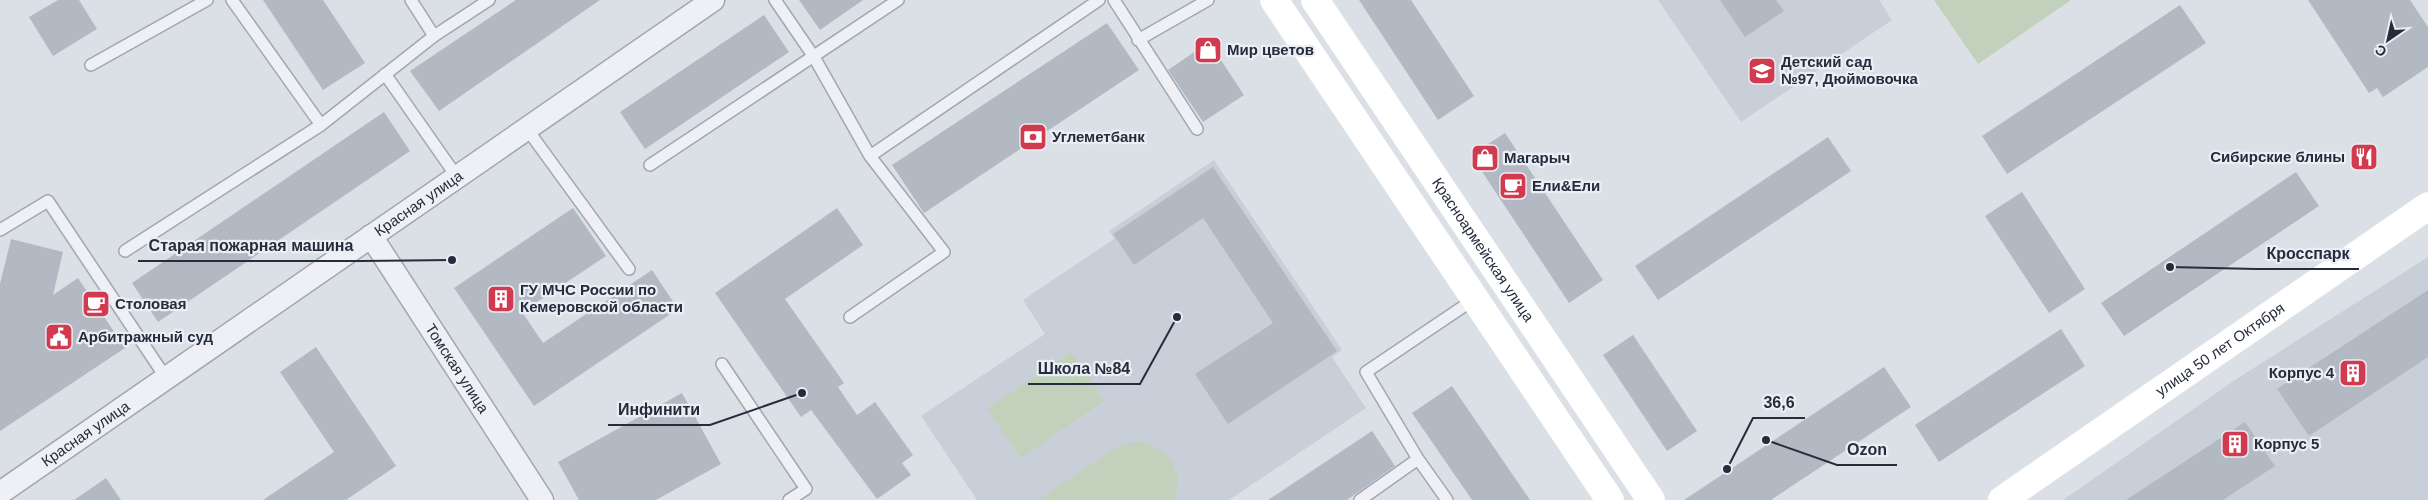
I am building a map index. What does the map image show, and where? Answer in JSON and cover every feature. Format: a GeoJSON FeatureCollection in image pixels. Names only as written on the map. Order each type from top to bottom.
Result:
{"type":"FeatureCollection","features":[{"type":"Feature","properties":{"kind":"main road"},"geometry":{"type":"LineString","coordinates":[[1274,0],[1610,500]]}},
{"type":"Feature","properties":{"kind":"main road","name":"Красноармейская улица"},"geometry":{"type":"LineString","coordinates":[[1314,0],[1651,500]]}},
{"type":"Feature","properties":{"kind":"main road","name":"улица 50 лет Октября"},"geometry":{"type":"LineString","coordinates":[[2000,497],[2428,206]]}},
{"type":"Feature","properties":{"kind":"street","name":"Красная улица"},"geometry":{"type":"LineString","coordinates":[[0,493],[713,0]]}},
{"type":"Feature","properties":{"kind":"street","name":"Томская улица"},"geometry":{"type":"LineString","coordinates":[[371,236],[542,500]]}},
{"type":"Feature","properties":{"kind":"lane"},"geometry":{"type":"LineString","coordinates":[[91,65],[207,0]]}},
{"type":"Feature","properties":{"kind":"lane"},"geometry":{"type":"LineString","coordinates":[[232,0],[321,125]]}},
{"type":"Feature","properties":{"kind":"lane"},"geometry":{"type":"LineString","coordinates":[[411,0],[434,36]]}},
{"type":"Feature","properties":{"kind":"lane"},"geometry":{"type":"LineString","coordinates":[[125,252],[321,125],[434,36],[489,0]]}},
{"type":"Feature","properties":{"kind":"lane"},"geometry":{"type":"LineString","coordinates":[[775,0],[814,57],[870,156],[944,252],[850,317]]}},
{"type":"Feature","properties":{"kind":"lane"},"geometry":{"type":"LineString","coordinates":[[650,165],[898,0]]}},
{"type":"Feature","properties":{"kind":"lane"},"geometry":{"type":"LineString","coordinates":[[870,156],[1099,0]]}},
{"type":"Feature","properties":{"kind":"lane"},"geometry":{"type":"LineString","coordinates":[[1114,0],[1197,129]]}},
{"type":"Feature","properties":{"kind":"lane"},"geometry":{"type":"LineString","coordinates":[[1138,40],[1208,0]]}},
{"type":"Feature","properties":{"kind":"lane"},"geometry":{"type":"LineString","coordinates":[[384,74],[457,177]]}},
{"type":"Feature","properties":{"kind":"lane"},"geometry":{"type":"LineString","coordinates":[[527,129],[629,269]]}},
{"type":"Feature","properties":{"kind":"lane"},"geometry":{"type":"LineString","coordinates":[[0,230],[48,202],[166,378]]}},
{"type":"Feature","properties":{"kind":"lane"},"geometry":{"type":"LineString","coordinates":[[1447,500],[1418,459],[1366,372],[1476,298]]}},
{"type":"Feature","properties":{"kind":"lane"},"geometry":{"type":"LineString","coordinates":[[722,364],[806,489],[789,500]]}},
{"type":"Feature","properties":{"kind":"lane"},"geometry":{"type":"LineString","coordinates":[[1360,500],[1418,459]]}},
{"type":"Feature","properties":{"kind":"shaded area","name":"Детский сад №97, Дюймовочка"},"geometry":{"type":"Polygon","coordinates":[[[1658,0],[1879,0],[1892,20],[1741,122],[1658,0]]]}},
{"type":"Feature","properties":{"kind":"shaded area"},"geometry":{"type":"Polygon","coordinates":[[[1214,160],[1342,350],[1332,357],[1366,408],[1229,500],[977,500],[921,416],[1045,334],[1023,300],[1114,239],[1109,231],[1214,160]]]}},
{"type":"Feature","properties":{"kind":"shaded area"},"geometry":{"type":"Polygon","coordinates":[[[2428,257],[2428,500],[2063,500],[2235,380],[2428,257]]]}},
{"type":"Feature","properties":{"kind":"green space"},"geometry":{"type":"Polygon","coordinates":[[[1934,0],[2071,0],[1978,64],[1934,0]]]}},
{"type":"Feature","properties":{"kind":"green space"},"geometry":{"type":"Polygon","coordinates":[[[1071,352],[1104,401],[1021,458],[987,409],[1071,352]]]}},
{"type":"Feature","properties":{"kind":"green space"},"geometry":{"type":"Polygon","coordinates":[[[1136,442],[1157,448],[1171,460],[1177,478],[1174,500],[1039,500],[1114,449],[1124,444],[1136,442]]]}},
{"type":"Feature","properties":{"kind":"building"},"geometry":{"type":"Polygon","coordinates":[[[58,0],[79,0],[97,29],[53,56],[29,17],[58,0]]]}},
{"type":"Feature","properties":{"kind":"building"},"geometry":{"type":"Polygon","coordinates":[[[263,0],[323,0],[365,63],[323,90],[263,0]]]}},
{"type":"Feature","properties":{"kind":"building"},"geometry":{"type":"Polygon","coordinates":[[[516,0],[600,0],[439,111],[410,71],[516,0]]]}},
{"type":"Feature","properties":{"kind":"building"},"geometry":{"type":"Polygon","coordinates":[[[799,0],[863,0],[820,30],[799,0]]]}},
{"type":"Feature","properties":{"kind":"building"},"geometry":{"type":"Polygon","coordinates":[[[1359,0],[1411,0],[1474,96],[1438,120],[1359,0]]]}},
{"type":"Feature","properties":{"kind":"building"},"geometry":{"type":"Polygon","coordinates":[[[1720,0],[1776,0],[1784,11],[1745,37],[1720,0]]]}},
{"type":"Feature","properties":{"kind":"building"},"geometry":{"type":"Polygon","coordinates":[[[2308,0],[2410,0],[2428,27],[2428,67],[2383,97],[2377,88],[2369,93],[2308,0]]]}},
{"type":"Feature","properties":{"kind":"building"},"geometry":{"type":"Polygon","coordinates":[[[2180,5],[2206,43],[2007,174],[1982,136],[2180,5]]]}},
{"type":"Feature","properties":{"kind":"building"},"geometry":{"type":"Polygon","coordinates":[[[764,15],[789,52],[645,149],[620,112],[764,15]]]}},
{"type":"Feature","properties":{"kind":"building"},"geometry":{"type":"Polygon","coordinates":[[[1107,23],[1139,70],[924,213],[892,165],[1107,23]]]}},
{"type":"Feature","properties":{"kind":"building"},"geometry":{"type":"Polygon","coordinates":[[[1209,42],[1244,95],[1203,122],[1168,70],[1209,42]]]}},
{"type":"Feature","properties":{"kind":"building"},"geometry":{"type":"Polygon","coordinates":[[[384,112],[410,151],[158,322],[132,283],[384,112]]]}},
{"type":"Feature","properties":{"kind":"building"},"geometry":{"type":"Polygon","coordinates":[[[1505,133],[1603,280],[1569,303],[1471,155],[1505,133]]]}},
{"type":"Feature","properties":{"kind":"building"},"geometry":{"type":"Polygon","coordinates":[[[1828,137],[1851,171],[1658,300],[1635,266],[1828,137]]]}},
{"type":"Feature","properties":{"kind":"building"},"geometry":{"type":"Polygon","coordinates":[[[2368,144],[2377,158],[2360,169],[2351,155],[2368,144]]]}},
{"type":"Feature","properties":{"kind":"building"},"geometry":{"type":"Polygon","coordinates":[[[1213,167],[1337,351],[1228,424],[1195,374],[1273,323],[1203,218],[1134,265],[1113,234],[1213,167]]]}},
{"type":"Feature","properties":{"kind":"building"},"geometry":{"type":"Polygon","coordinates":[[[2296,172],[2319,206],[2124,336],[2101,303],[2296,172]]]}},
{"type":"Feature","properties":{"kind":"building"},"geometry":{"type":"Polygon","coordinates":[[[2022,192],[2085,289],[2049,313],[1985,216],[2022,192]]]}},
{"type":"Feature","properties":{"kind":"building","name":"ГУ МЧС России по Кемеровской области"},"geometry":{"type":"Polygon","coordinates":[[[573,208],[606,256],[522,312],[543,343],[652,270],[678,309],[534,406],[454,288],[573,208]]]}},
{"type":"Feature","properties":{"kind":"building"},"geometry":{"type":"Polygon","coordinates":[[[837,208],[863,245],[785,299],[844,383],[838,387],[857,415],[875,402],[913,455],[902,463],[911,475],[877,499],[811,410],[801,417],[715,293],[837,208]]]}},
{"type":"Feature","properties":{"kind":"building","name":"Арбитражный суд"},"geometry":{"type":"Polygon","coordinates":[[[11,239],[63,252],[53,295],[78,278],[125,348],[0,431],[0,284],[11,239]]]}},
{"type":"Feature","properties":{"kind":"building","name":"Корпус 4"},"geometry":{"type":"Polygon","coordinates":[[[2428,290],[2428,357],[2309,436],[2277,389],[2428,290]]]}},
{"type":"Feature","properties":{"kind":"building"},"geometry":{"type":"Polygon","coordinates":[[[2061,329],[2085,366],[1939,462],[1915,425],[2061,329]]]}},
{"type":"Feature","properties":{"kind":"building"},"geometry":{"type":"Polygon","coordinates":[[[1633,335],[1697,431],[1667,451],[1603,355],[1633,335]]]}},
{"type":"Feature","properties":{"kind":"building"},"geometry":{"type":"Polygon","coordinates":[[[316,347],[396,466],[346,500],[263,500],[334,452],[280,372],[316,347]]]}},
{"type":"Feature","properties":{"kind":"building"},"geometry":{"type":"Polygon","coordinates":[[[1884,367],[1911,407],[1771,500],[1684,500],[1884,367]]]}},
{"type":"Feature","properties":{"kind":"building"},"geometry":{"type":"Polygon","coordinates":[[[1452,386],[1530,500],[1472,500],[1412,413],[1452,386]]]}},
{"type":"Feature","properties":{"kind":"building"},"geometry":{"type":"Polygon","coordinates":[[[682,393],[721,464],[656,500],[579,500],[558,462],[682,393]]]}},
{"type":"Feature","properties":{"kind":"building","name":"Корпус 5"},"geometry":{"type":"Polygon","coordinates":[[[2245,422],[2275,466],[2223,500],[2126,500],[2245,422]]]}},
{"type":"Feature","properties":{"kind":"building"},"geometry":{"type":"Polygon","coordinates":[[[1372,431],[1395,466],[1347,500],[1268,500],[1372,431]]]}},
{"type":"Feature","properties":{"kind":"building"},"geometry":{"type":"Polygon","coordinates":[[[106,478],[121,500],[74,500],[106,478]]]}},
{"type":"Feature","properties":{"kind":"place","name":"Мир цветов"},"geometry":{"type":"Point","coordinates":[1208,50]}},
{"type":"Feature","properties":{"kind":"place","name":"Детский сад №97, Дюймовочка"},"geometry":{"type":"Point","coordinates":[1762,71]}},
{"type":"Feature","properties":{"kind":"place","name":"Углеметбанк"},"geometry":{"type":"Point","coordinates":[1033,137]}},
{"type":"Feature","properties":{"kind":"place","name":"Сибирские блины"},"geometry":{"type":"Point","coordinates":[2364,157]}},
{"type":"Feature","properties":{"kind":"place","name":"Магарыч"},"geometry":{"type":"Point","coordinates":[1485,158]}},
{"type":"Feature","properties":{"kind":"place","name":"Ели&Ели"},"geometry":{"type":"Point","coordinates":[1513,186]}},
{"type":"Feature","properties":{"kind":"place","name":"Старая пожарная машина"},"geometry":{"type":"Point","coordinates":[452,260]}},
{"type":"Feature","properties":{"kind":"place","name":"Кросспарк"},"geometry":{"type":"Point","coordinates":[2170,267]}},
{"type":"Feature","properties":{"kind":"place","name":"ГУ МЧС России по Кемеровской области"},"geometry":{"type":"Point","coordinates":[501,299]}},
{"type":"Feature","properties":{"kind":"place","name":"Столовая"},"geometry":{"type":"Point","coordinates":[96,304]}},
{"type":"Feature","properties":{"kind":"place","name":"Школа №84"},"geometry":{"type":"Point","coordinates":[1177,317]}},
{"type":"Feature","properties":{"kind":"place","name":"Арбитражный суд"},"geometry":{"type":"Point","coordinates":[59,337]}},
{"type":"Feature","properties":{"kind":"place","name":"Корпус 4"},"geometry":{"type":"Point","coordinates":[2353,373]}},
{"type":"Feature","properties":{"kind":"place","name":"Инфинити"},"geometry":{"type":"Point","coordinates":[802,393]}},
{"type":"Feature","properties":{"kind":"place","name":"Ozon"},"geometry":{"type":"Point","coordinates":[1766,440]}},
{"type":"Feature","properties":{"kind":"place","name":"Корпус 5"},"geometry":{"type":"Point","coordinates":[2235,444]}},
{"type":"Feature","properties":{"kind":"place","name":"36,6"},"geometry":{"type":"Point","coordinates":[1727,469]}}]}
